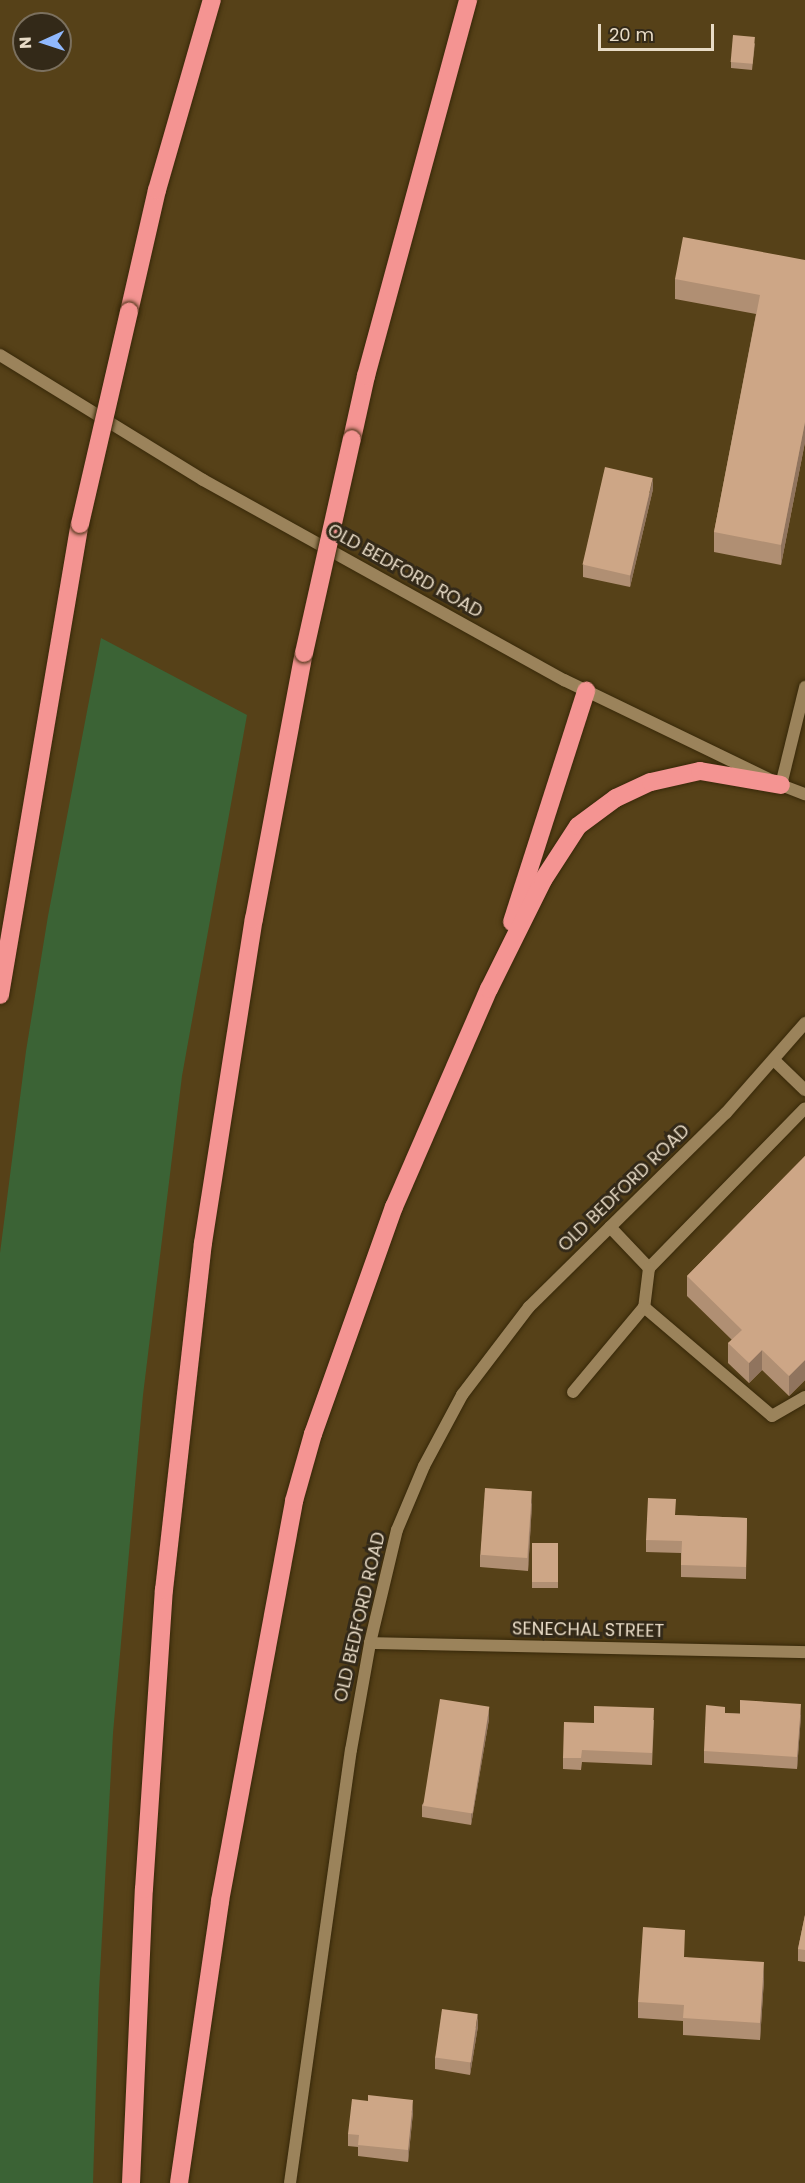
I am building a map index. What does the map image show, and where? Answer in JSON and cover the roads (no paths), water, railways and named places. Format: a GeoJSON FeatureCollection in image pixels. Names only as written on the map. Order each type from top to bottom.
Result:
{"type":"FeatureCollection","features":[{"type":"Feature","properties":{"kind":"highway"},"geometry":{"type":"LineString","coordinates":[[0,995],[80,524],[157,190],[212,0]]}},
{"type":"Feature","properties":{"kind":"highway"},"geometry":{"type":"LineString","coordinates":[[131,2183],[144,1888],[166,1567],[203,1243],[254,919],[304,653],[375,342],[468,0]]}},
{"type":"Feature","properties":{"kind":"highway"},"geometry":{"type":"LineString","coordinates":[[489,989],[586,691]]}},
{"type":"Feature","properties":{"kind":"highway"},"geometry":{"type":"LineString","coordinates":[[179,2183],[220,1900],[294,1501],[314,1434],[394,1207],[489,989],[543,880],[578,826],[616,798],[651,782],[700,771],[781,785]]}},
{"type":"Feature","properties":{"kind":"street","name":"OLD BEDFORD ROAD"},"geometry":{"type":"LineString","coordinates":[[0,356],[203,480],[586,691],[781,785],[805,794]]}},
{"type":"Feature","properties":{"kind":"street"},"geometry":{"type":"LineString","coordinates":[[781,785],[805,687]]}},
{"type":"Feature","properties":{"kind":"street","name":"OLD BEDFORD ROAD"},"geometry":{"type":"LineString","coordinates":[[290,2183],[349,1761],[370,1643],[397,1530],[424,1466],[462,1395],[529,1307],[726,1113],[805,1023]]}},
{"type":"Feature","properties":{"kind":"street"},"geometry":{"type":"LineString","coordinates":[[774,1060],[805,1090]]}},
{"type":"Feature","properties":{"kind":"street"},"geometry":{"type":"LineString","coordinates":[[573,1392],[644,1307],[649,1268],[805,1108]]}},
{"type":"Feature","properties":{"kind":"street"},"geometry":{"type":"LineString","coordinates":[[610,1227],[649,1268]]}},
{"type":"Feature","properties":{"kind":"street"},"geometry":{"type":"LineString","coordinates":[[644,1307],[772,1416],[805,1397]]}},
{"type":"Feature","properties":{"kind":"street","name":"SENECHAL STREET"},"geometry":{"type":"LineString","coordinates":[[370,1643],[805,1652]]}}]}
